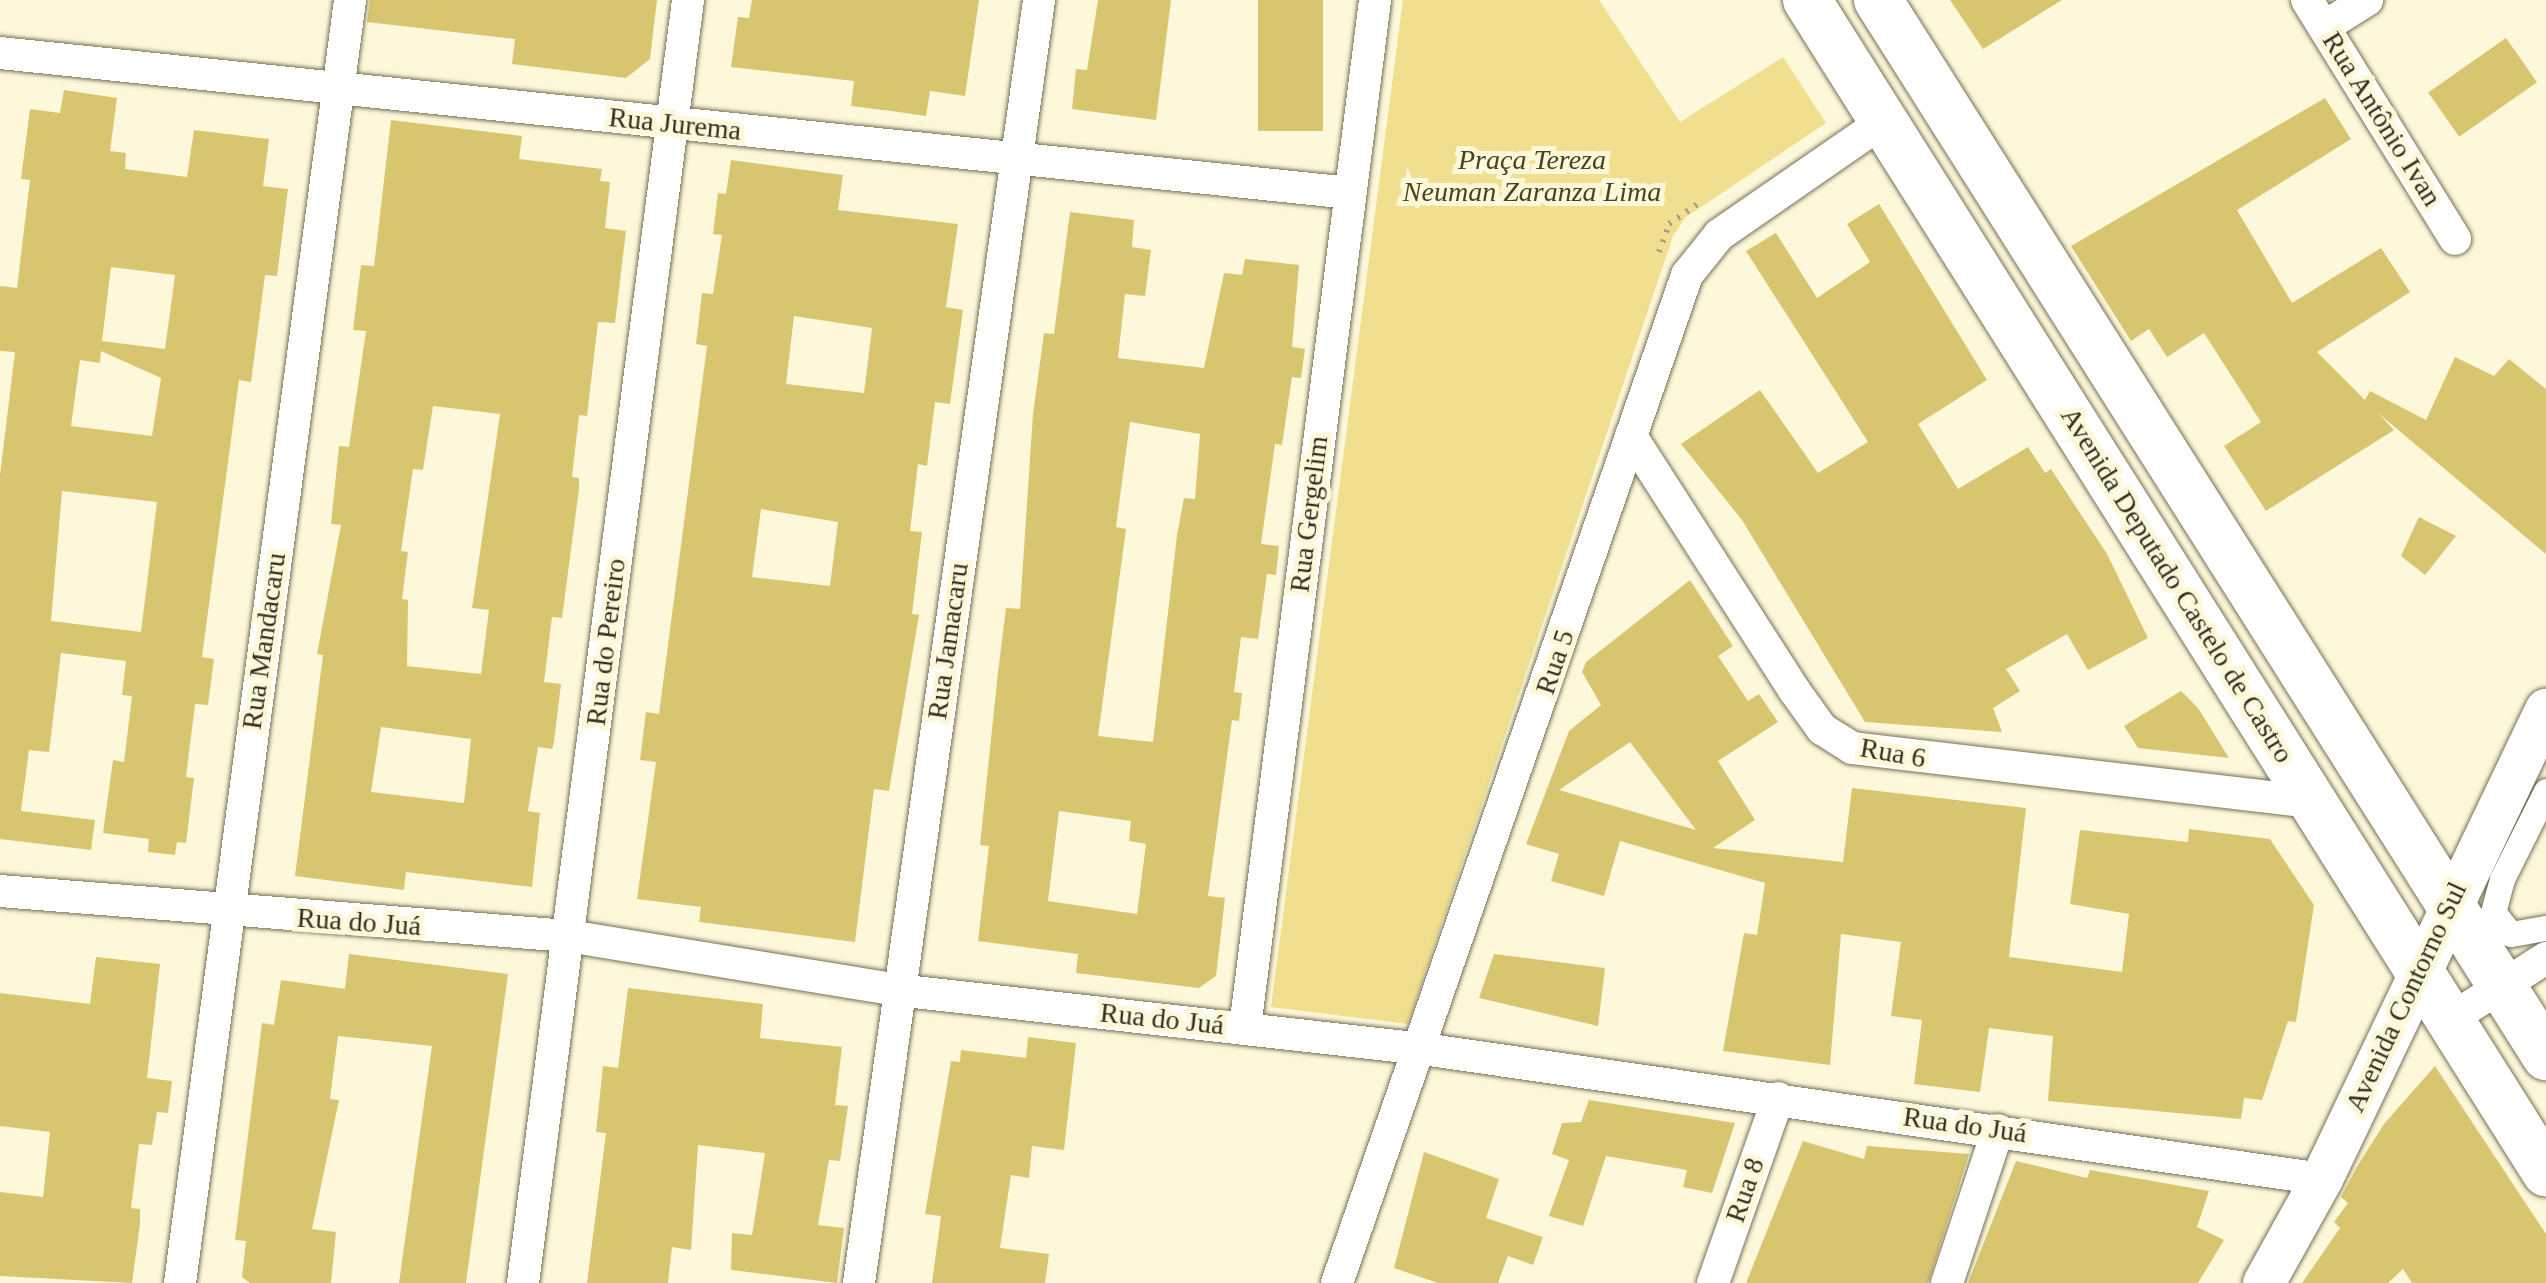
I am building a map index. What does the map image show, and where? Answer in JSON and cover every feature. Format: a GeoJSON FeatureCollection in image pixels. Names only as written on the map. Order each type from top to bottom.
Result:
{"type":"FeatureCollection","features":[{"type":"Feature","properties":{"kind":"main road","name":"Avenida Deputado Castelo de Castro"},"geometry":{"type":"LineString","coordinates":[[1807,0],[2546,1172]]}},
{"type":"Feature","properties":{"kind":"main road","name":"Avenida Deputado Castelo de Castro"},"geometry":{"type":"LineString","coordinates":[[1878,0],[2546,1056]]}},
{"type":"Feature","properties":{"kind":"street","name":"Rua Mandacaru"},"geometry":{"type":"LineString","coordinates":[[180,1283],[350,0]]}},
{"type":"Feature","properties":{"kind":"street","name":"Rua do Pereiro"},"geometry":{"type":"LineString","coordinates":[[523,1283],[688,0]]}},
{"type":"Feature","properties":{"kind":"street","name":"Rua Jamacaru"},"geometry":{"type":"LineString","coordinates":[[859,1283],[897,990],[1039,0]]}},
{"type":"Feature","properties":{"kind":"street","name":"Rua Gergelim"},"geometry":{"type":"LineString","coordinates":[[1244,1028],[1375,0]]}},
{"type":"Feature","properties":{"kind":"street"},"geometry":{"type":"LineString","coordinates":[[2316,14],[2367,0]]}},
{"type":"Feature","properties":{"kind":"street","name":"Rua Antônio Ivan"},"geometry":{"type":"LineString","coordinates":[[2316,14],[2456,238]]}},
{"type":"Feature","properties":{"kind":"street","name":"Rua Jurema"},"geometry":{"type":"LineString","coordinates":[[0,53],[1349,193]]}},
{"type":"Feature","properties":{"kind":"street","name":"Rua 5"},"geometry":{"type":"LineString","coordinates":[[1337,1283],[1422,1049],[1688,275],[1719,235],[1882,122]]}},
{"type":"Feature","properties":{"kind":"street","name":"Rua 6"},"geometry":{"type":"LineString","coordinates":[[1632,436],[1794,690],[1822,729],[1852,748],[2315,802]]}},
{"type":"Feature","properties":{"kind":"street","name":"Avenida Contorno Sul"},"geometry":{"type":"LineString","coordinates":[[2264,1283],[2322,1179],[2449,903],[2546,710]]}},
{"type":"Feature","properties":{"kind":"street"},"geometry":{"type":"LineString","coordinates":[[2546,792],[2502,880],[2494,912],[2511,934],[2546,928]]}},
{"type":"Feature","properties":{"kind":"street","name":"Rua do Juá"},"geometry":{"type":"LineString","coordinates":[[0,890],[227,912],[568,936],[897,990],[1422,1049],[2322,1179]]}},
{"type":"Feature","properties":{"kind":"street"},"geometry":{"type":"LineString","coordinates":[[2452,1018],[2546,958]]}},
{"type":"Feature","properties":{"kind":"street","name":"Rua 8"},"geometry":{"type":"LineString","coordinates":[[1713,1283],[1778,1098]]}},
{"type":"Feature","properties":{"kind":"street"},"geometry":{"type":"LineString","coordinates":[[1947,1283],[1998,1130]]}},
{"type":"Feature","properties":{"kind":"path"},"geometry":{"type":"LineString","coordinates":[[1656,262],[1669,224],[1715,192]]}},
{"type":"Feature","properties":{"kind":"green space","name":"Praça Tereza Neuman Zaranza Lima"},"geometry":{"type":"Polygon","coordinates":[[[1403,0],[1599,0],[1680,122],[1783,57],[1826,123],[1686,217],[1673,236],[1408,1024],[1271,1007],[1403,0]]]}},
{"type":"Feature","properties":{"kind":"building"},"geometry":{"type":"Polygon","coordinates":[[[370,0],[657,0],[650,59],[626,78],[512,64],[515,39],[367,22],[370,0]]]}},
{"type":"Feature","properties":{"kind":"building"},"geometry":{"type":"Polygon","coordinates":[[[752,0],[979,0],[965,96],[930,91],[926,116],[851,106],[854,81],[731,67],[738,17],[749,18],[752,0]]]}},
{"type":"Feature","properties":{"kind":"building"},"geometry":{"type":"Polygon","coordinates":[[[1098,0],[1171,0],[1156,120],[1072,109],[1076,69],[1087,70],[1098,0]]]}},
{"type":"Feature","properties":{"kind":"building"},"geometry":{"type":"Polygon","coordinates":[[[1258,0],[1323,0],[1323,131],[1258,131],[1258,0]]]}},
{"type":"Feature","properties":{"kind":"building"},"geometry":{"type":"Polygon","coordinates":[[[1950,0],[2062,0],[1983,49],[1950,0]]]}},
{"type":"Feature","properties":{"kind":"building"},"geometry":{"type":"Polygon","coordinates":[[[2506,38],[2537,82],[2459,137],[2428,92],[2506,38]]]}},
{"type":"Feature","properties":{"kind":"building"},"geometry":{"type":"Polygon","coordinates":[[[64,90],[117,98],[110,151],[126,153],[125,169],[187,177],[194,130],[269,139],[263,186],[288,189],[277,276],[265,275],[251,382],[239,380],[202,657],[214,659],[208,705],[195,704],[186,777],[194,778],[186,843],[177,842],[175,855],[148,852],[149,839],[103,833],[113,760],[124,762],[132,696],[122,695],[126,661],[61,653],[49,752],[29,750],[21,811],[95,820],[91,850],[0,839],[0,475],[15,352],[0,351],[0,286],[17,288],[30,180],[21,179],[30,109],[60,113],[64,90]],[[111,267],[102,341],[165,349],[175,275],[111,267]],[[101,351],[100,363],[80,360],[71,426],[152,436],[161,378],[101,351]],[[62,491],[51,621],[141,632],[157,502],[62,491]]]}},
{"type":"Feature","properties":{"kind":"building"},"geometry":{"type":"Polygon","coordinates":[[[2325,98],[2351,139],[2237,210],[2292,303],[2381,248],[2410,292],[2317,352],[2365,400],[2370,391],[2426,420],[2455,357],[2494,376],[2509,359],[2546,389],[2546,554],[2378,413],[2394,430],[2266,511],[2224,446],[2261,422],[2204,333],[2167,357],[2149,329],[2131,341],[2071,246],[2325,98]]]}},
{"type":"Feature","properties":{"kind":"building"},"geometry":{"type":"Polygon","coordinates":[[[391,120],[522,136],[519,159],[602,169],[600,181],[610,182],[605,228],[626,231],[615,323],[598,322],[587,416],[579,415],[572,477],[579,478],[579,489],[562,618],[552,617],[544,682],[561,684],[554,742],[552,749],[538,747],[528,811],[540,813],[532,887],[406,872],[404,890],[295,876],[323,655],[317,654],[341,525],[331,524],[339,446],[349,447],[366,331],[353,330],[361,265],[374,266],[391,120]],[[433,406],[423,470],[413,469],[401,551],[408,552],[402,599],[408,600],[407,666],[481,674],[489,610],[472,608],[500,414],[433,406]],[[381,727],[371,792],[464,803],[471,739],[381,727]]]}},
{"type":"Feature","properties":{"kind":"building"},"geometry":{"type":"Polygon","coordinates":[[[731,160],[843,175],[838,210],[958,224],[946,307],[963,310],[950,404],[935,402],[927,466],[918,464],[910,531],[922,532],[912,614],[919,615],[889,791],[874,789],[855,942],[699,922],[701,907],[637,899],[656,762],[640,760],[646,712],[659,714],[707,346],[696,344],[702,293],[713,294],[722,235],[713,234],[718,193],[726,194],[731,160]],[[794,316],[786,384],[864,393],[872,328],[794,316]],[[761,509],[752,577],[830,586],[838,522],[761,509]]]}},
{"type":"Feature","properties":{"kind":"building"},"geometry":{"type":"Polygon","coordinates":[[[1879,204],[1987,380],[1918,424],[1958,489],[2028,447],[2045,473],[2051,469],[2107,554],[2148,638],[2088,670],[2067,634],[2006,669],[2020,691],[1993,708],[2002,732],[1865,722],[1742,520],[1681,444],[1760,390],[1818,473],[1868,442],[1746,251],[1776,233],[1817,298],[1870,262],[1847,224],[1879,204]]]}},
{"type":"Feature","properties":{"kind":"building"},"geometry":{"type":"Polygon","coordinates":[[[1070,212],[1134,220],[1132,247],[1151,250],[1145,296],[1125,294],[1118,358],[1204,368],[1224,273],[1242,275],[1245,259],[1299,265],[1292,347],[1305,349],[1301,378],[1292,377],[1282,445],[1275,444],[1261,544],[1279,546],[1276,575],[1267,574],[1258,639],[1241,637],[1234,692],[1242,693],[1239,721],[1232,720],[1208,896],[1225,898],[1216,976],[1199,988],[1076,973],[1078,954],[978,941],[989,846],[980,845],[1006,608],[1020,609],[1033,414],[1044,333],[1054,334],[1070,212]],[[1130,422],[1116,527],[1126,529],[1098,736],[1153,742],[1177,535],[1184,498],[1195,499],[1200,434],[1130,422]],[[1059,811],[1048,901],[1137,914],[1146,844],[1129,841],[1131,821],[1059,811]]]}},
{"type":"Feature","properties":{"kind":"building"},"geometry":{"type":"Polygon","coordinates":[[[2419,517],[2456,536],[2425,575],[2401,556],[2419,517]]]}},
{"type":"Feature","properties":{"kind":"building"},"geometry":{"type":"Polygon","coordinates":[[[1690,580],[1733,646],[1718,656],[1748,701],[1759,694],[1778,722],[1718,761],[1755,820],[1713,848],[1843,862],[1852,788],[2026,808],[2009,957],[2122,972],[2129,914],[2070,904],[2080,830],[2188,842],[2189,829],[2270,839],[2314,905],[2296,1022],[2288,1021],[2262,1100],[2244,1098],[2241,1119],[2048,1101],[2053,1036],[1989,1028],[1980,1092],[1914,1084],[1922,1020],[1891,1016],[1901,942],[1841,934],[1830,1065],[1723,1051],[1744,933],[1757,935],[1765,883],[1620,841],[1604,896],[1551,881],[1559,854],[1526,844],[1569,731],[1601,705],[1582,672],[1586,662],[1690,580]],[[1630,742],[1559,790],[1696,830],[1630,742]]]}},
{"type":"Feature","properties":{"kind":"building"},"geometry":{"type":"Polygon","coordinates":[[[2181,691],[2198,708],[2229,758],[2138,748],[2124,726],[2181,691]]]}},
{"type":"Feature","properties":{"kind":"building"},"geometry":{"type":"Polygon","coordinates":[[[349,954],[508,974],[466,1283],[399,1283],[432,1046],[338,1036],[330,1099],[339,1100],[312,1229],[336,1232],[331,1283],[250,1283],[242,1277],[246,1241],[235,1240],[262,1023],[274,1025],[281,980],[345,989],[349,954]]]}},
{"type":"Feature","properties":{"kind":"building"},"geometry":{"type":"Polygon","coordinates":[[[1494,954],[1605,968],[1598,1026],[1479,998],[1494,954]]]}},
{"type":"Feature","properties":{"kind":"building"},"geometry":{"type":"Polygon","coordinates":[[[96,957],[160,964],[147,1078],[172,1081],[168,1113],[157,1112],[152,1145],[139,1144],[131,1208],[140,1209],[140,1224],[132,1283],[0,1276],[0,1192],[43,1197],[50,1132],[0,1126],[0,993],[90,1004],[96,957]]]}},
{"type":"Feature","properties":{"kind":"building"},"geometry":{"type":"Polygon","coordinates":[[[628,988],[763,1004],[760,1038],[842,1047],[835,1105],[848,1106],[840,1161],[829,1160],[818,1225],[844,1228],[837,1283],[731,1270],[732,1233],[752,1235],[765,1153],[698,1145],[691,1250],[672,1247],[668,1283],[587,1283],[606,1133],[596,1132],[603,1066],[618,1068],[628,988]]]}},
{"type":"Feature","properties":{"kind":"building"},"geometry":{"type":"Polygon","coordinates":[[[1028,1037],[1076,1043],[1064,1150],[1032,1146],[1029,1178],[1011,1175],[1000,1248],[1049,1254],[1045,1283],[932,1283],[941,1216],[925,1214],[951,1061],[960,1062],[961,1050],[1026,1058],[1028,1037]]]}},
{"type":"Feature","properties":{"kind":"building"},"geometry":{"type":"Polygon","coordinates":[[[2435,1066],[2546,1234],[2546,1283],[2412,1283],[2403,1269],[2388,1283],[2302,1283],[2340,1228],[2334,1222],[2348,1203],[2341,1197],[2358,1165],[2384,1124],[2435,1066]]]}},
{"type":"Feature","properties":{"kind":"building"},"geometry":{"type":"Polygon","coordinates":[[[1589,1100],[1735,1123],[1712,1193],[1683,1187],[1687,1170],[1606,1156],[1583,1226],[1549,1216],[1569,1160],[1552,1154],[1562,1123],[1581,1122],[1589,1100]]]}},
{"type":"Feature","properties":{"kind":"building"},"geometry":{"type":"Polygon","coordinates":[[[1803,1141],[1864,1159],[1867,1146],[1969,1154],[1928,1283],[1746,1283],[1803,1141]]]}},
{"type":"Feature","properties":{"kind":"building"},"geometry":{"type":"Polygon","coordinates":[[[1424,1152],[1499,1179],[1486,1218],[1543,1237],[1533,1265],[1508,1256],[1498,1283],[1438,1283],[1394,1268],[1424,1152]]]}},
{"type":"Feature","properties":{"kind":"building"},"geometry":{"type":"Polygon","coordinates":[[[2016,1161],[2087,1178],[2090,1170],[2209,1191],[2197,1227],[2224,1240],[2198,1283],[1968,1283],[2016,1161]]]}}]}
